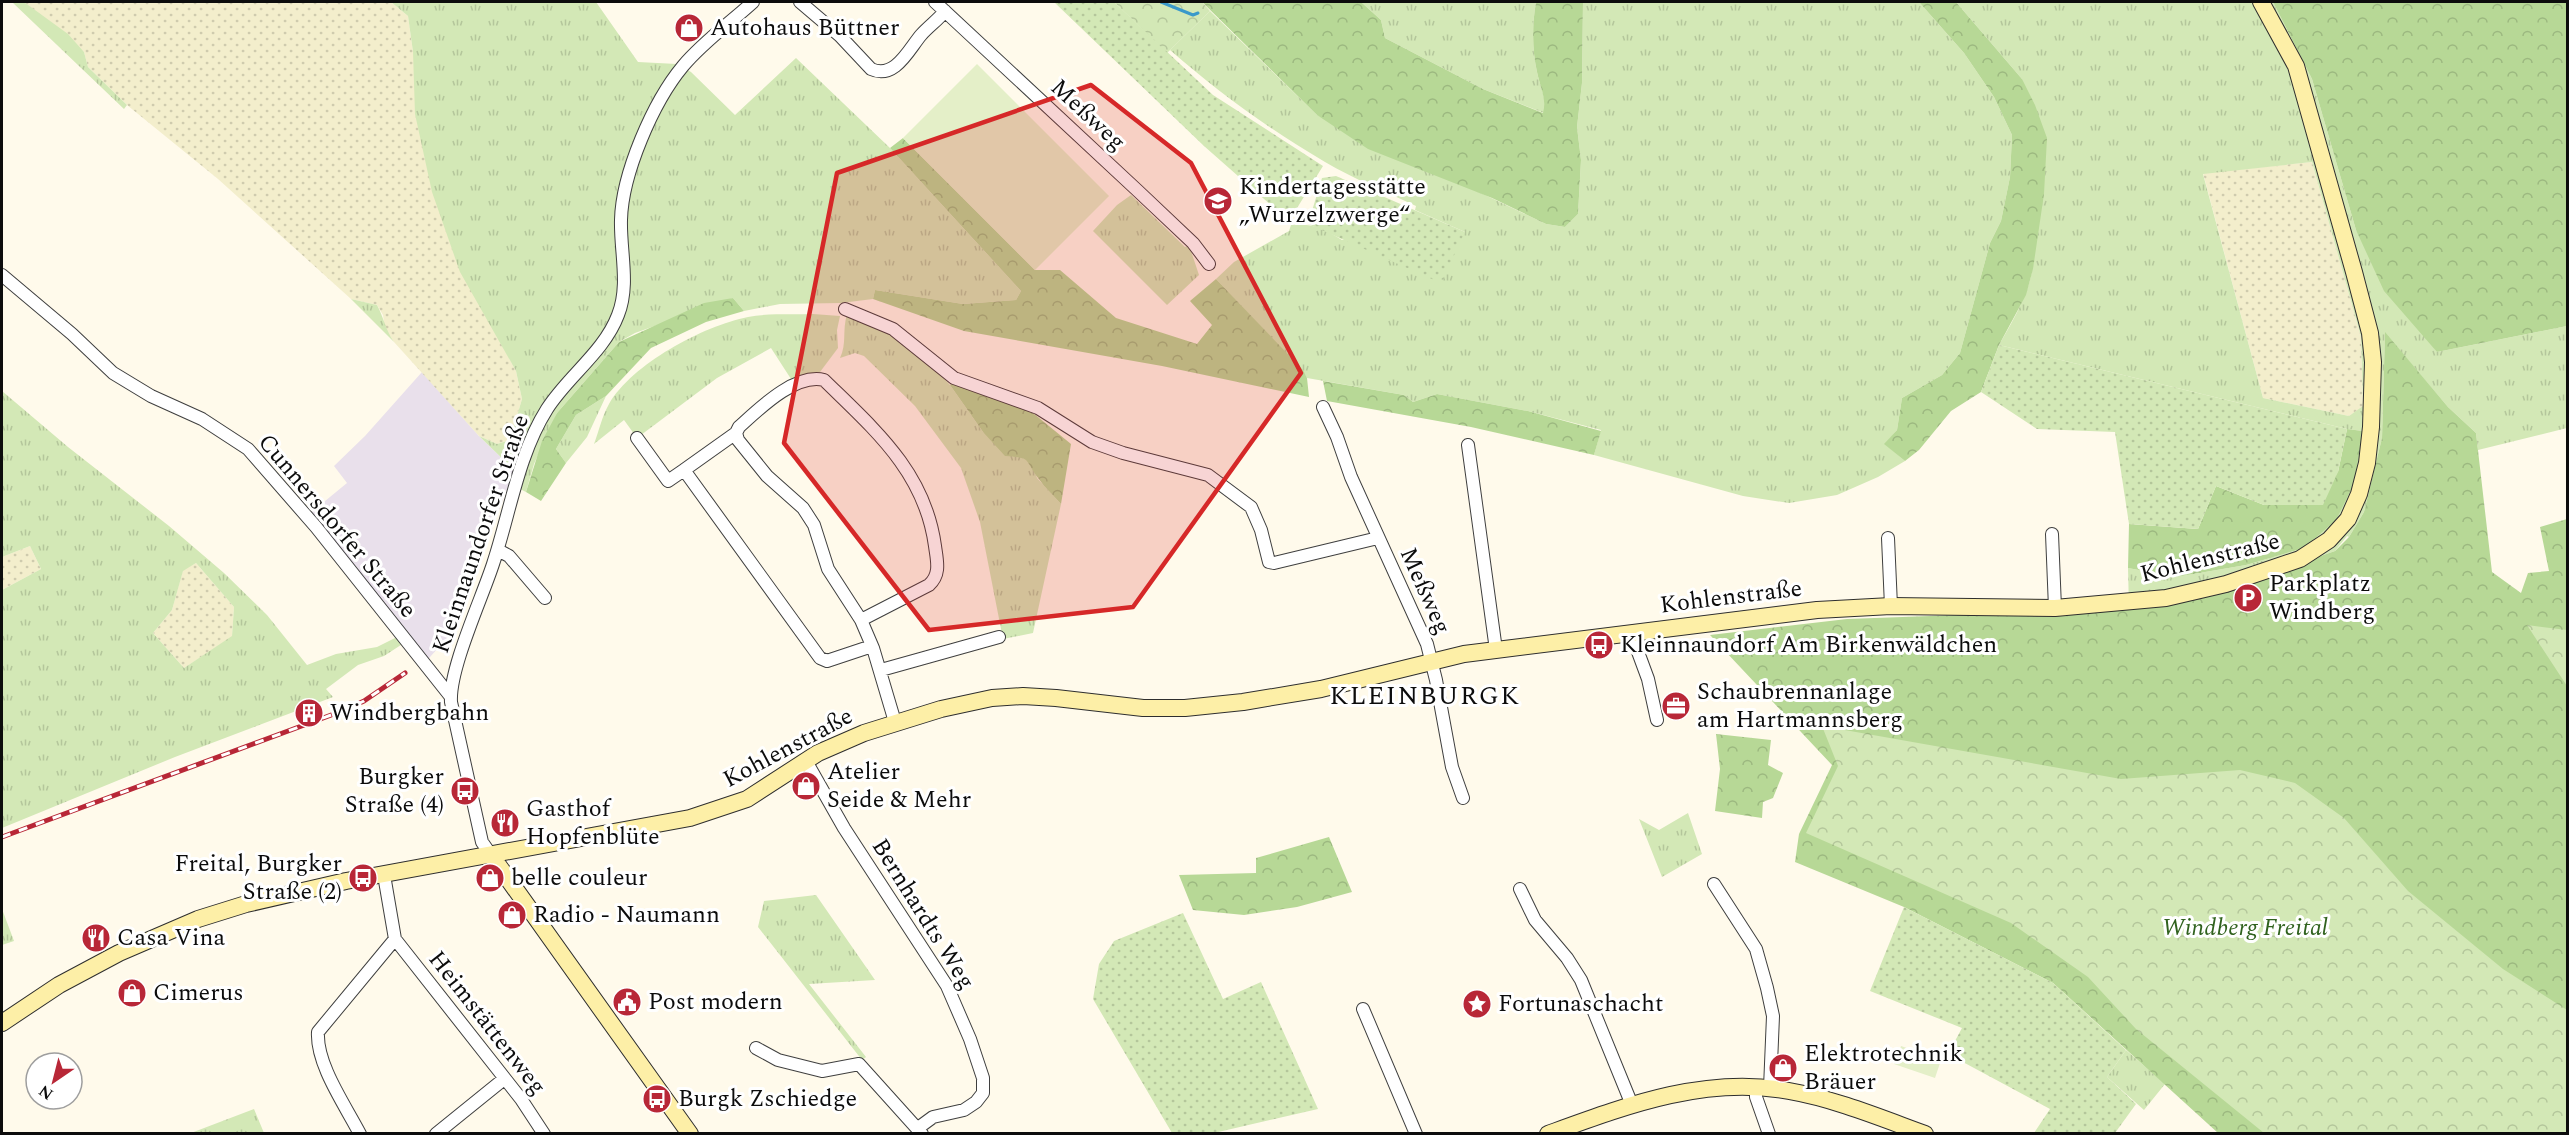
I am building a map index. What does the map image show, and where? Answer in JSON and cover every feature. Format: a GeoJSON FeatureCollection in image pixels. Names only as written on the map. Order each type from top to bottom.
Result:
{"type":"FeatureCollection","features":[{"type":"Feature","properties":{"kind":"street","name":"Kleinnaundorfer Straße"},"geometry":{"type":"LineString","coordinates":[[491,855],[482,842],[451,696],[457,665],[498,550],[519,476],[537,428],[547,409],[603,341],[618,315],[624,278],[621,220],[627,175],[647,127],[682,67],[753,2]]}},
{"type":"Feature","properties":{"kind":"street"},"geometry":{"type":"LineString","coordinates":[[800,2],[840,36],[862,61],[878,72],[886,71],[897,65],[945,11]]}},
{"type":"Feature","properties":{"kind":"street","name":"Meßweg"},"geometry":{"type":"LineString","coordinates":[[935,2],[1138,191],[1192,243],[1209,264]]}},
{"type":"Feature","properties":{"kind":"street","name":"Kohlenstraße"},"geometry":{"type":"LineString","coordinates":[[2,1023],[59,985],[157,935],[246,904],[384,874],[690,818],[720,810],[756,795],[827,748],[895,722],[992,698],[1058,693],[1119,707],[1185,708],[1243,702],[1311,691],[1431,661],[1496,650],[1817,610],[1891,606],[2055,608],[2166,598],[2226,584],[2300,559],[2329,540],[2348,519],[2359,494],[2367,463],[2371,427],[2373,362],[2370,333],[2334,194],[2296,66],[2261,2]]}},
{"type":"Feature","properties":{"kind":"street","name":"Cunnersdorfer Straße"},"geometry":{"type":"LineString","coordinates":[[2,275],[72,334],[113,373],[151,396],[202,419],[248,449],[316,527],[451,696]]}},
{"type":"Feature","properties":{"kind":"street","name":"Meßweg"},"geometry":{"type":"LineString","coordinates":[[845,309],[893,329],[954,378],[1038,408],[1092,442],[1123,453],[1208,475],[1251,507],[1261,530],[1269,562],[1274,563],[1378,538]]}},
{"type":"Feature","properties":{"kind":"street"},"geometry":{"type":"LineString","coordinates":[[637,438],[668,481],[736,433],[739,427],[773,396],[817,378],[825,380],[881,437],[911,476],[924,499],[933,530],[938,571],[929,585],[861,620]]}},
{"type":"Feature","properties":{"kind":"street","name":"Meßweg"},"geometry":{"type":"LineString","coordinates":[[1323,407],[1337,437],[1351,477],[1424,637],[1452,767],[1463,798]]}},
{"type":"Feature","properties":{"kind":"street"},"geometry":{"type":"LineString","coordinates":[[736,433],[738,440],[767,476],[803,508],[814,525],[828,569],[861,620],[872,646],[895,722]]}},
{"type":"Feature","properties":{"kind":"street"},"geometry":{"type":"LineString","coordinates":[[1468,445],[1496,650]]}},
{"type":"Feature","properties":{"kind":"street"},"geometry":{"type":"LineString","coordinates":[[684,470],[820,658],[828,661],[872,646]]}},
{"type":"Feature","properties":{"kind":"street"},"geometry":{"type":"LineString","coordinates":[[2052,534],[2055,608]]}},
{"type":"Feature","properties":{"kind":"street"},"geometry":{"type":"LineString","coordinates":[[1888,538],[1891,606]]}},
{"type":"Feature","properties":{"kind":"street"},"geometry":{"type":"LineString","coordinates":[[498,550],[509,556],[545,598]]}},
{"type":"Feature","properties":{"kind":"street"},"geometry":{"type":"LineString","coordinates":[[1631,633],[1648,679],[1657,720]]}},
{"type":"Feature","properties":{"kind":"street"},"geometry":{"type":"LineString","coordinates":[[881,670],[999,637]]}},
{"type":"Feature","properties":{"kind":"street","name":"Bernhardts Weg"},"geometry":{"type":"LineString","coordinates":[[756,1048],[778,1060],[822,1071],[859,1064],[920,1131],[933,1117],[964,1110],[976,1102],[983,1093],[983,1078],[970,1039],[947,986],[844,828],[806,760]]}},
{"type":"Feature","properties":{"kind":"street"},"geometry":{"type":"LineString","coordinates":[[491,855],[690,1134]]}},
{"type":"Feature","properties":{"kind":"street"},"geometry":{"type":"LineString","coordinates":[[360,1134],[322,1062],[317,1045],[318,1032],[395,939],[384,874]]}},
{"type":"Feature","properties":{"kind":"street"},"geometry":{"type":"LineString","coordinates":[[1714,884],[1756,949],[1767,988],[1773,1016],[1763,1088],[1756,1097],[1769,1134]]}},
{"type":"Feature","properties":{"kind":"street"},"geometry":{"type":"LineString","coordinates":[[1520,889],[1535,920],[1567,958],[1581,980],[1632,1105]]}},
{"type":"Feature","properties":{"kind":"street","name":"Heimstättenweg"},"geometry":{"type":"LineString","coordinates":[[395,939],[544,1134]]}},
{"type":"Feature","properties":{"kind":"street"},"geometry":{"type":"LineString","coordinates":[[1364,1009],[1416,1134]]}},
{"type":"Feature","properties":{"kind":"street"},"geometry":{"type":"LineString","coordinates":[[436,1134],[504,1079]]}},
{"type":"Feature","properties":{"kind":"street"},"geometry":{"type":"LineString","coordinates":[[1548,1134],[1632,1105],[1690,1091],[1725,1087],[1763,1088],[1807,1095],[1925,1134]]}},
{"type":"Feature","properties":{"kind":"highlighted area"},"geometry":{"type":"Polygon","coordinates":[[[1091,85],[1191,163],[1301,373],[1133,607],[929,630],[784,443],[837,173],[1091,85]]]}},
{"type":"Feature","properties":{"kind":"shaded area"},"geometry":{"type":"Polygon","coordinates":[[[24,2],[391,2],[408,16],[413,52],[495,332],[516,371],[522,399],[510,440],[497,444],[479,436],[394,342],[385,329],[383,315],[377,305],[351,299],[218,179],[127,105],[88,67],[84,52],[24,2]]]}},
{"type":"Feature","properties":{"kind":"shaded area"},"geometry":{"type":"Polygon","coordinates":[[[2312,162],[2361,337],[2363,407],[2349,416],[2263,398],[2203,173],[2312,162]]]}},
{"type":"Feature","properties":{"kind":"shaded area"},"geometry":{"type":"Polygon","coordinates":[[[422,372],[479,436],[514,470],[484,551],[448,637],[421,667],[359,586],[302,520],[347,483],[334,466],[365,436],[422,372]]]}},
{"type":"Feature","properties":{"kind":"shaded area"},"geometry":{"type":"Polygon","coordinates":[[[30,546],[41,569],[2,590],[2,557],[30,546]]]}},
{"type":"Feature","properties":{"kind":"shaded area"},"geometry":{"type":"Polygon","coordinates":[[[196,563],[234,607],[232,637],[184,668],[153,633],[172,610],[183,570],[196,563]]]}},
{"type":"Feature","properties":{"kind":"green space"},"geometry":{"type":"Polygon","coordinates":[[[12,2],[24,2],[68,34],[84,52],[88,67],[127,105],[124,109],[12,2]]]}},
{"type":"Feature","properties":{"kind":"green space"},"geometry":{"type":"Polygon","coordinates":[[[391,2],[596,2],[638,62],[677,64],[691,72],[735,115],[796,58],[890,148],[1021,291],[1016,300],[963,304],[875,290],[873,299],[841,303],[780,304],[744,311],[733,298],[635,333],[619,342],[557,413],[534,464],[526,492],[510,484],[514,470],[479,436],[497,444],[510,440],[522,399],[516,371],[460,272],[432,192],[415,114],[413,52],[408,16],[391,2]]]}},
{"type":"Feature","properties":{"kind":"green space"},"geometry":{"type":"Polygon","coordinates":[[[1054,2],[1114,2],[1213,95],[1323,166],[1289,221],[1204,146],[1054,2]]]}},
{"type":"Feature","properties":{"kind":"green space"},"geometry":{"type":"Polygon","coordinates":[[[1114,2],[1202,2],[1210,11],[1167,53],[1114,2]]]}},
{"type":"Feature","properties":{"kind":"green space"},"geometry":{"type":"Polygon","coordinates":[[[1202,2],[1361,2],[1381,20],[1385,38],[1483,89],[1543,113],[1544,98],[1533,46],[1536,2],[1583,2],[1582,83],[1577,127],[1581,160],[1578,214],[1565,227],[1546,224],[1492,198],[1368,149],[1317,115],[1202,2]]]}},
{"type":"Feature","properties":{"kind":"green space"},"geometry":{"type":"Polygon","coordinates":[[[1361,2],[1536,2],[1533,46],[1535,64],[1544,97],[1544,113],[1483,89],[1385,38],[1381,20],[1361,2]]]}},
{"type":"Feature","properties":{"kind":"green space"},"geometry":{"type":"Polygon","coordinates":[[[1583,2],[1919,2],[1964,53],[1994,97],[2012,135],[2010,177],[2001,221],[1990,243],[1960,353],[1942,375],[1902,398],[1897,430],[1885,444],[1905,461],[1878,477],[1837,495],[1789,503],[1743,496],[1594,455],[1601,430],[1528,411],[1437,394],[1413,402],[1404,395],[1307,378],[1216,279],[1234,262],[1289,231],[1291,225],[1318,228],[1342,240],[1465,232],[1415,210],[1416,206],[1347,174],[1305,150],[1245,110],[1170,50],[1210,11],[1317,115],[1546,224],[1565,227],[1578,214],[1581,160],[1577,127],[1582,83],[1583,2]]]}},
{"type":"Feature","properties":{"kind":"green space"},"geometry":{"type":"Polygon","coordinates":[[[1919,2],[1956,2],[2022,79],[2035,105],[2047,138],[2044,194],[2033,269],[2026,295],[1999,345],[1981,392],[1951,411],[1919,450],[1905,461],[1884,444],[1897,430],[1902,398],[1942,375],[1960,353],[1990,243],[2001,221],[2010,177],[2012,135],[1994,97],[1964,53],[1919,2]]]}},
{"type":"Feature","properties":{"kind":"green space"},"geometry":{"type":"Polygon","coordinates":[[[1956,2],[2273,2],[2312,79],[2356,230],[2437,352],[2567,326],[2567,428],[2478,450],[2476,433],[2448,407],[2385,333],[2382,438],[2364,512],[2349,537],[2347,536],[2335,551],[2229,588],[2129,609],[2128,568],[2176,577],[2246,565],[2304,548],[2363,431],[1999,345],[2017,313],[2033,268],[2022,79],[1956,2]],[[2312,162],[2203,174],[2263,398],[2349,416],[2363,406],[2361,337],[2312,162]]]}},
{"type":"Feature","properties":{"kind":"green space"},"geometry":{"type":"Polygon","coordinates":[[[2273,2],[2567,2],[2567,326],[2437,352],[2384,291],[2356,230],[2312,79],[2273,2]]]}},
{"type":"Feature","properties":{"kind":"green space"},"geometry":{"type":"Polygon","coordinates":[[[977,64],[1109,196],[1035,270],[903,138],[977,64]]]}},
{"type":"Feature","properties":{"kind":"green space"},"geometry":{"type":"Polygon","coordinates":[[[903,138],[1035,270],[1060,270],[1116,318],[1197,344],[1212,325],[1190,301],[1216,279],[1303,370],[1307,378],[1309,397],[1162,366],[964,331],[873,299],[875,290],[963,304],[1016,300],[1021,291],[890,148],[903,138]]]}},
{"type":"Feature","properties":{"kind":"green space"},"geometry":{"type":"Polygon","coordinates":[[[1336,176],[1465,232],[1441,283],[1308,224],[1322,178],[1336,176]]]}},
{"type":"Feature","properties":{"kind":"green space"},"geometry":{"type":"Polygon","coordinates":[[[1131,195],[1185,247],[1189,245],[1199,275],[1167,305],[1093,231],[1117,205],[1131,195]]]}},
{"type":"Feature","properties":{"kind":"green space"},"geometry":{"type":"Polygon","coordinates":[[[733,298],[744,311],[706,322],[651,348],[606,396],[576,415],[556,449],[566,463],[541,501],[526,492],[542,441],[557,413],[619,342],[704,303],[733,298]]]}},
{"type":"Feature","properties":{"kind":"green space"},"geometry":{"type":"Polygon","coordinates":[[[351,299],[377,305],[394,342],[351,299]]]}},
{"type":"Feature","properties":{"kind":"green space"},"geometry":{"type":"Polygon","coordinates":[[[813,314],[840,316],[837,330],[838,348],[820,372],[791,379],[771,348],[717,378],[637,438],[624,420],[594,444],[609,404],[620,389],[651,361],[670,349],[711,329],[748,317],[813,314]]]}},
{"type":"Feature","properties":{"kind":"green space"},"geometry":{"type":"Polygon","coordinates":[[[847,314],[887,330],[931,364],[950,385],[983,432],[1032,464],[1037,478],[1061,504],[1033,633],[1003,639],[980,522],[961,468],[915,406],[864,356],[855,353],[840,358],[847,314]]]}},
{"type":"Feature","properties":{"kind":"green space"},"geometry":{"type":"Polygon","coordinates":[[[2385,332],[2448,407],[2476,433],[2492,572],[2521,593],[2528,573],[2549,571],[2540,527],[2567,519],[2567,1133],[2218,1133],[2053,983],[1904,907],[1795,862],[1799,834],[1832,765],[1710,635],[1847,619],[2129,609],[2229,588],[2335,551],[2349,537],[2364,512],[2382,438],[2385,332]]]}},
{"type":"Feature","properties":{"kind":"green space"},"geometry":{"type":"Polygon","coordinates":[[[1999,345],[2347,429],[2338,472],[2323,505],[2264,505],[2216,486],[2198,529],[2129,524],[2115,432],[2037,429],[1981,392],[1999,345]]]}},
{"type":"Feature","properties":{"kind":"green space"},"geometry":{"type":"Polygon","coordinates":[[[1323,381],[1404,395],[1413,402],[1437,394],[1528,411],[1601,431],[1594,455],[1471,427],[1327,401],[1323,381]]]}},
{"type":"Feature","properties":{"kind":"green space"},"geometry":{"type":"Polygon","coordinates":[[[954,382],[1033,413],[1071,444],[1061,504],[1024,459],[1005,456],[983,432],[950,385],[954,382]]]}},
{"type":"Feature","properties":{"kind":"green space"},"geometry":{"type":"Polygon","coordinates":[[[2,391],[224,573],[267,615],[307,665],[336,654],[377,647],[399,636],[404,643],[384,656],[358,665],[326,689],[333,697],[175,757],[2,828],[2,590],[41,569],[30,546],[2,557],[2,391]],[[196,563],[183,571],[172,610],[153,633],[184,668],[232,636],[234,607],[196,563]]]}},
{"type":"Feature","properties":{"kind":"green space"},"geometry":{"type":"Polygon","coordinates":[[[606,396],[587,437],[566,463],[556,449],[576,415],[606,396]]]}},
{"type":"Feature","properties":{"kind":"green space"},"geometry":{"type":"Polygon","coordinates":[[[2347,429],[2363,431],[2354,484],[2336,520],[2304,548],[2246,565],[2176,577],[2128,568],[2129,524],[2198,529],[2216,486],[2264,505],[2338,472],[2347,429]]]}},
{"type":"Feature","properties":{"kind":"green space"},"geometry":{"type":"Polygon","coordinates":[[[2527,625],[2567,630],[2567,686],[2527,625]]]}},
{"type":"Feature","properties":{"kind":"green space","name":"Windberg Freital"},"geometry":{"type":"Polygon","coordinates":[[[1822,726],[2121,779],[2240,770],[2295,783],[2344,818],[2408,891],[2503,969],[2567,1010],[2567,1133],[2264,1133],[2136,1029],[2088,977],[2011,923],[1806,833],[1838,766],[1822,726]]]}},
{"type":"Feature","properties":{"kind":"green space"},"geometry":{"type":"Polygon","coordinates":[[[1716,734],[1771,740],[1768,765],[1783,773],[1773,798],[1763,802],[1762,818],[1715,811],[1720,769],[1716,734]]]}},
{"type":"Feature","properties":{"kind":"green space"},"geometry":{"type":"Polygon","coordinates":[[[1688,813],[1702,854],[1662,877],[1639,819],[1659,830],[1688,813]]]}},
{"type":"Feature","properties":{"kind":"green space"},"geometry":{"type":"Polygon","coordinates":[[[1329,837],[1352,892],[1297,907],[1244,915],[1193,910],[1179,875],[1256,873],[1256,858],[1329,837]]]}},
{"type":"Feature","properties":{"kind":"green space"},"geometry":{"type":"Polygon","coordinates":[[[816,895],[875,980],[809,984],[866,1057],[862,1060],[758,927],[764,901],[816,895]]]}},
{"type":"Feature","properties":{"kind":"green space"},"geometry":{"type":"Polygon","coordinates":[[[1904,907],[2053,983],[2126,1050],[2107,1077],[2136,1104],[2115,1133],[2034,1133],[2050,1109],[1948,1054],[1962,1028],[1870,991],[1904,907]]]}},
{"type":"Feature","properties":{"kind":"green space"},"geometry":{"type":"Polygon","coordinates":[[[2,909],[14,941],[2,945],[2,909]]]}},
{"type":"Feature","properties":{"kind":"green space"},"geometry":{"type":"Polygon","coordinates":[[[1183,913],[1223,999],[1261,982],[1318,1109],[1214,1133],[1172,1133],[1093,999],[1099,964],[1114,941],[1183,913]]]}},
{"type":"Feature","properties":{"kind":"green space"},"geometry":{"type":"Polygon","coordinates":[[[1901,1046],[1941,1060],[1935,1078],[1894,1064],[1901,1046]]]}},
{"type":"Feature","properties":{"kind":"green space"},"geometry":{"type":"Polygon","coordinates":[[[2126,1050],[2165,1084],[2144,1110],[2107,1077],[2126,1050]]]}},
{"type":"Feature","properties":{"kind":"green space"},"geometry":{"type":"Polygon","coordinates":[[[254,1109],[264,1133],[191,1133],[254,1109]]]}},
{"type":"Feature","properties":{"kind":"waterway"},"geometry":{"type":"LineString","coordinates":[[1161,2],[1193,15],[1198,13]]}},
{"type":"Feature","properties":{"kind":"railway"},"geometry":{"type":"LineString","coordinates":[[2,837],[342,711],[364,701],[405,673]]}},
{"type":"Feature","properties":{"kind":"place","name":"Autohaus Büttner"},"geometry":{"type":"Point","coordinates":[689,28]}},
{"type":"Feature","properties":{"kind":"place","name":"Kindertagesstätte „Wurzelzwerge“"},"geometry":{"type":"Point","coordinates":[1218,201]}},
{"type":"Feature","properties":{"kind":"place","name":"Parkplatz Windberg"},"geometry":{"type":"Point","coordinates":[2248,598]}},
{"type":"Feature","properties":{"kind":"place","name":"Kleinnaundorf Am Birkenwäldchen"},"geometry":{"type":"Point","coordinates":[1599,645]}},
{"type":"Feature","properties":{"kind":"place","name":"Schaubrennanlage am Hartmannsberg"},"geometry":{"type":"Point","coordinates":[1676,706]}},
{"type":"Feature","properties":{"kind":"place","name":"Windbergbahn"},"geometry":{"type":"Point","coordinates":[309,713]}},
{"type":"Feature","properties":{"kind":"place","name":"Atelier Seide & Mehr"},"geometry":{"type":"Point","coordinates":[806,786]}},
{"type":"Feature","properties":{"kind":"place","name":"Burgker Straße (4)"},"geometry":{"type":"Point","coordinates":[465,791]}},
{"type":"Feature","properties":{"kind":"place","name":"Gasthof Hopfenblüte"},"geometry":{"type":"Point","coordinates":[505,823]}},
{"type":"Feature","properties":{"kind":"place","name":"Freital, Burgker Straße (2)"},"geometry":{"type":"Point","coordinates":[363,878]}},
{"type":"Feature","properties":{"kind":"place","name":"belle couleur"},"geometry":{"type":"Point","coordinates":[490,878]}},
{"type":"Feature","properties":{"kind":"place","name":"Radio - Naumann"},"geometry":{"type":"Point","coordinates":[512,915]}},
{"type":"Feature","properties":{"kind":"place","name":"Casa Vina"},"geometry":{"type":"Point","coordinates":[96,938]}},
{"type":"Feature","properties":{"kind":"place","name":"Cimerus"},"geometry":{"type":"Point","coordinates":[132,993]}},
{"type":"Feature","properties":{"kind":"place","name":"Post modern"},"geometry":{"type":"Point","coordinates":[627,1002]}},
{"type":"Feature","properties":{"kind":"place","name":"Fortunaschacht"},"geometry":{"type":"Point","coordinates":[1477,1004]}},
{"type":"Feature","properties":{"kind":"place","name":"Elektrotechnik Bräuer"},"geometry":{"type":"Point","coordinates":[1783,1068]}},
{"type":"Feature","properties":{"kind":"place","name":"Burgk Zschiedge"},"geometry":{"type":"Point","coordinates":[657,1099]}},
{"type":"Feature","properties":{"kind":"district","name":"KLEINBURGK"},"geometry":{"type":"Point","coordinates":[1425,696]}}]}
